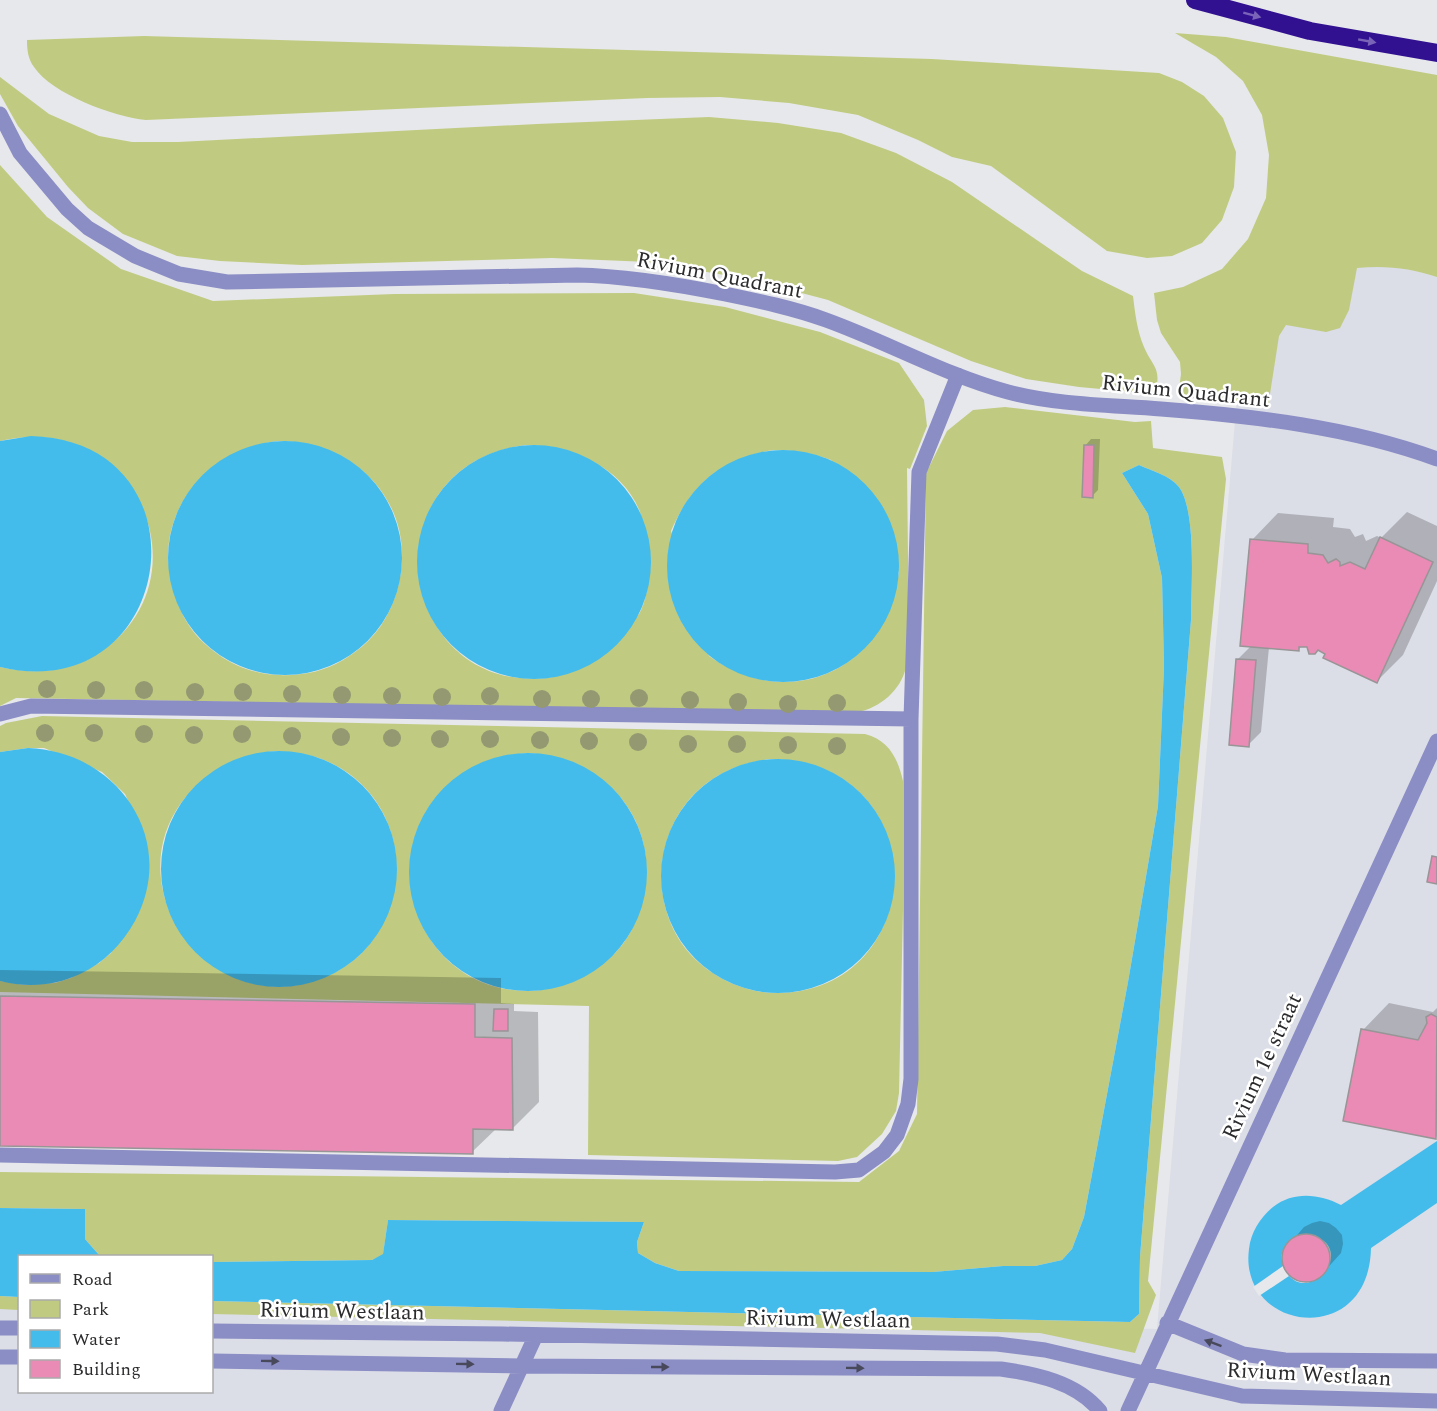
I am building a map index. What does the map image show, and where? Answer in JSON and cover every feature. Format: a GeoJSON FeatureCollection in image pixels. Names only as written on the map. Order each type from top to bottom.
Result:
{"type":"FeatureCollection","features":[{"type":"Feature","properties":{"kind":"highway"},"geometry":{"type":"LineString","coordinates":[[1195,0],[1310,30],[1437,53]]}},
{"type":"Feature","properties":{"kind":"street","name":"Rivium Quadrant"},"geometry":{"type":"LineString","coordinates":[[0,114],[20,153],[67,209],[88,228],[135,256],[186,276],[227,282],[577,275],[615,276],[654,281],[799,311],[881,341],[958,375],[1009,392],[1043,398],[1303,425],[1408,448],[1437,459]]}},
{"type":"Feature","properties":{"kind":"street","name":"Rivium Quadrant"},"geometry":{"type":"LineString","coordinates":[[0,140],[20,153]]}},
{"type":"Feature","properties":{"kind":"street"},"geometry":{"type":"LineString","coordinates":[[0,1155],[835,1172],[859,1170],[884,1152],[897,1135],[908,1104],[911,1079],[911,719],[919,472],[958,375]]}},
{"type":"Feature","properties":{"kind":"street"},"geometry":{"type":"LineString","coordinates":[[0,714],[31,706],[911,719]]}},
{"type":"Feature","properties":{"kind":"street","name":"Rivium 1e straat"},"geometry":{"type":"LineString","coordinates":[[1128,1411],[1437,741]]}},
{"type":"Feature","properties":{"kind":"street","name":"Rivium Westlaan"},"geometry":{"type":"LineString","coordinates":[[1167,1323],[1243,1354],[1285,1360],[1437,1361]]}},
{"type":"Feature","properties":{"kind":"street"},"geometry":{"type":"LineString","coordinates":[[0,1328],[18,1328]]}},
{"type":"Feature","properties":{"kind":"street","name":"Rivium Westlaan"},"geometry":{"type":"LineString","coordinates":[[213,1331],[997,1344],[1045,1350],[1242,1396],[1437,1401]]}},
{"type":"Feature","properties":{"kind":"street"},"geometry":{"type":"LineString","coordinates":[[501,1411],[536,1335]]}},
{"type":"Feature","properties":{"kind":"street"},"geometry":{"type":"LineString","coordinates":[[0,1357],[18,1357]]}},
{"type":"Feature","properties":{"kind":"street"},"geometry":{"type":"LineString","coordinates":[[213,1360],[522,1366],[1001,1369],[1035,1374],[1069,1387],[1094,1403],[1100,1411]]}},
{"type":"Feature","properties":{"kind":"shaded area"},"geometry":{"type":"Polygon","coordinates":[[[1250,247],[1437,260],[1437,1411],[0,1411],[0,1309],[18,1309],[18,1393],[213,1393],[213,1312],[1157,1329],[1250,247]]]}},
{"type":"Feature","properties":{"kind":"green space"},"geometry":{"type":"Polygon","coordinates":[[[1175,33],[1226,37],[1437,75],[1437,277],[1398,268],[1357,268],[1349,310],[1340,328],[1326,332],[1286,325],[1279,336],[1268,407],[1178,396],[1180,362],[1161,333],[1157,320],[1154,293],[1183,287],[1222,269],[1248,239],[1266,198],[1269,155],[1262,115],[1243,81],[1216,57],[1175,33]]]}},
{"type":"Feature","properties":{"kind":"green space"},"geometry":{"type":"Polygon","coordinates":[[[144,36],[932,59],[1159,73],[1182,82],[1204,96],[1223,118],[1236,152],[1234,187],[1222,220],[1202,243],[1172,256],[1147,258],[1107,251],[991,166],[952,157],[858,115],[789,103],[720,97],[647,98],[146,120],[101,109],[69,95],[43,77],[29,58],[27,40],[144,36]]]}},
{"type":"Feature","properties":{"kind":"green space"},"geometry":{"type":"Polygon","coordinates":[[[0,77],[49,114],[99,136],[132,142],[178,142],[709,117],[778,123],[841,133],[896,153],[952,182],[1082,271],[1133,296],[1140,335],[1156,368],[1158,378],[1155,394],[1079,387],[1026,379],[971,361],[828,300],[753,280],[649,262],[552,258],[302,265],[220,261],[177,256],[123,234],[88,208],[18,126],[0,94],[0,77]]]}},
{"type":"Feature","properties":{"kind":"green space"},"geometry":{"type":"Polygon","coordinates":[[[0,165],[47,217],[121,269],[213,301],[394,294],[634,293],[725,307],[820,332],[899,363],[924,400],[927,426],[910,469],[907,468],[909,643],[906,668],[897,687],[885,700],[853,713],[16,698],[0,706],[0,667],[38,671],[74,665],[97,654],[131,623],[149,586],[152,547],[143,508],[121,475],[89,450],[48,438],[0,441],[0,165]],[[278,441],[256,445],[236,453],[202,477],[188,493],[178,512],[171,532],[168,557],[181,612],[200,639],[228,661],[248,670],[290,675],[330,667],[369,640],[385,619],[393,603],[402,564],[400,535],[392,509],[378,486],[359,468],[335,453],[308,444],[278,441]],[[525,445],[474,462],[440,493],[422,533],[419,576],[432,617],[458,651],[497,673],[548,678],[569,671],[623,630],[642,609],[650,567],[649,551],[640,512],[632,496],[608,471],[577,454],[560,449],[525,445]],[[773,450],[755,454],[724,467],[699,487],[679,514],[671,531],[709,656],[740,673],[771,681],[801,681],[830,672],[855,657],[875,635],[890,606],[899,572],[831,460],[788,451],[773,450]]]}},
{"type":"Feature","properties":{"kind":"green space"},"geometry":{"type":"Polygon","coordinates":[[[1005,407],[1135,422],[1151,421],[1153,448],[1222,457],[1226,479],[1148,1281],[1156,1295],[1135,1353],[1040,1333],[213,1314],[213,1301],[1130,1322],[1139,1314],[1140,1257],[1191,620],[1192,570],[1191,531],[1185,499],[1179,487],[1165,476],[1139,465],[1122,473],[1148,514],[1162,578],[1164,667],[1158,806],[1084,1217],[1072,1249],[1062,1260],[1035,1266],[1003,1266],[933,1272],[679,1271],[655,1263],[638,1253],[637,1242],[644,1222],[388,1220],[383,1255],[372,1260],[213,1262],[213,1255],[99,1255],[85,1239],[85,1209],[0,1208],[0,1172],[859,1182],[899,1151],[917,1114],[926,473],[947,431],[973,410],[1005,407]]]}},
{"type":"Feature","properties":{"kind":"green space"},"geometry":{"type":"Polygon","coordinates":[[[42,716],[865,734],[873,737],[891,751],[903,781],[903,910],[899,1093],[896,1111],[882,1134],[857,1157],[838,1161],[588,1155],[589,1006],[0,992],[0,981],[24,985],[55,983],[71,978],[99,963],[111,953],[149,868],[145,837],[125,794],[102,772],[44,748],[0,752],[0,726],[42,716]],[[275,751],[249,756],[226,765],[205,779],[187,796],[173,816],[164,839],[160,864],[163,891],[170,913],[181,933],[195,950],[212,965],[231,976],[253,984],[275,987],[318,980],[336,972],[361,954],[383,923],[392,898],[396,872],[394,846],[387,821],[374,799],[356,779],[319,758],[275,751]],[[527,753],[507,756],[488,763],[448,786],[423,818],[411,855],[412,894],[425,931],[450,962],[484,983],[534,991],[586,974],[613,955],[632,930],[638,915],[646,859],[640,831],[631,812],[604,782],[569,761],[527,753]],[[770,759],[722,774],[707,783],[689,800],[675,820],[666,842],[662,866],[662,890],[667,914],[677,936],[700,964],[731,983],[754,990],[777,993],[827,983],[864,956],[886,919],[894,877],[887,834],[864,797],[825,770],[770,759]]]}},
{"type":"Feature","properties":{"kind":"green space"},"geometry":{"type":"Polygon","coordinates":[[[0,1296],[18,1297],[18,1310],[0,1309],[0,1296]]]}},
{"type":"Feature","properties":{"kind":"water"},"geometry":{"type":"Polygon","coordinates":[[[31,436],[89,449],[128,480],[148,522],[150,569],[136,614],[105,649],[60,669],[0,667],[0,441],[31,436]]]}},
{"type":"Feature","properties":{"kind":"water"},"geometry":{"type":"Polygon","coordinates":[[[274,441],[296,441],[330,450],[350,461],[368,475],[382,493],[393,513],[400,535],[402,558],[400,581],[393,603],[382,623],[368,641],[340,661],[319,670],[296,675],[274,675],[251,670],[230,661],[211,649],[194,632],[173,592],[168,569],[168,547],[173,524],[182,503],[194,484],[211,467],[251,446],[274,441]]]}},
{"type":"Feature","properties":{"kind":"water"},"geometry":{"type":"Polygon","coordinates":[[[534,445],[579,454],[599,465],[617,479],[631,497],[642,517],[651,562],[642,607],[631,627],[617,645],[599,659],[579,670],[534,679],[489,670],[469,659],[451,645],[437,627],[426,607],[417,562],[426,517],[437,497],[451,479],[469,465],[489,454],[534,445]]]}},
{"type":"Feature","properties":{"kind":"water"},"geometry":{"type":"Polygon","coordinates":[[[772,450],[794,450],[828,458],[838,463],[857,476],[873,492],[891,521],[897,543],[899,566],[897,589],[891,611],[880,631],[857,656],[828,674],[794,682],[772,682],[738,674],[728,669],[709,656],[693,640],[675,611],[667,577],[667,555],[675,521],[680,511],[693,492],[709,476],[738,458],[772,450]]]}},
{"type":"Feature","properties":{"kind":"water"},"geometry":{"type":"Polygon","coordinates":[[[1139,465],[1165,476],[1179,487],[1185,499],[1191,531],[1192,570],[1191,620],[1140,1257],[1139,1314],[1130,1322],[213,1301],[213,1262],[372,1260],[383,1254],[388,1220],[644,1222],[637,1242],[638,1253],[655,1263],[679,1271],[933,1272],[1003,1266],[1035,1266],[1062,1260],[1072,1249],[1084,1217],[1158,806],[1164,667],[1162,578],[1148,514],[1122,473],[1139,465]]]}},
{"type":"Feature","properties":{"kind":"water"},"geometry":{"type":"Polygon","coordinates":[[[28,748],[60,753],[88,765],[113,782],[131,805],[144,831],[149,860],[147,890],[135,921],[112,952],[89,970],[70,978],[51,983],[20,985],[0,981],[0,752],[28,748]]]}},
{"type":"Feature","properties":{"kind":"water"},"geometry":{"type":"Polygon","coordinates":[[[279,751],[302,753],[335,765],[354,778],[370,794],[383,813],[392,835],[397,869],[395,892],[383,925],[370,944],[354,960],[335,973],[313,982],[279,987],[256,985],[223,973],[204,960],[188,944],[175,925],[166,903],[161,869],[163,846],[175,813],[188,794],[204,778],[223,765],[245,756],[279,751]]]}},
{"type":"Feature","properties":{"kind":"water"},"geometry":{"type":"Polygon","coordinates":[[[528,753],[573,762],[594,773],[612,788],[627,806],[638,827],[647,872],[638,917],[627,938],[612,956],[594,971],[573,982],[528,991],[483,982],[462,971],[444,956],[429,938],[418,917],[409,872],[418,827],[429,806],[444,788],[462,773],[483,762],[528,753]]]}},
{"type":"Feature","properties":{"kind":"water"},"geometry":{"type":"Polygon","coordinates":[[[778,759],[801,761],[823,768],[843,779],[861,793],[875,811],[886,831],[893,853],[895,876],[893,899],[886,921],[875,941],[861,959],[843,973],[823,984],[801,991],[778,993],[755,991],[733,984],[713,973],[695,959],[681,941],[670,921],[663,899],[661,876],[663,853],[670,831],[681,811],[695,793],[713,779],[733,768],[755,761],[778,759]]]}},
{"type":"Feature","properties":{"kind":"water"},"geometry":{"type":"Polygon","coordinates":[[[1437,1141],[1437,1203],[1371,1248],[1365,1281],[1350,1303],[1329,1315],[1305,1318],[1282,1312],[1263,1298],[1251,1277],[1249,1249],[1257,1226],[1273,1207],[1289,1198],[1307,1196],[1324,1198],[1341,1205],[1437,1141]],[[1306,1234],[1286,1245],[1282,1261],[1293,1279],[1304,1283],[1315,1280],[1325,1272],[1330,1261],[1330,1250],[1323,1240],[1306,1234]]]}},
{"type":"Feature","properties":{"kind":"water"},"geometry":{"type":"Polygon","coordinates":[[[0,1208],[85,1209],[85,1239],[99,1255],[18,1255],[18,1297],[0,1296],[0,1208]]]}},
{"type":"Feature","properties":{"kind":"pier"},"geometry":{"type":"Polygon","coordinates":[[[1283,1266],[1289,1276],[1259,1296],[1253,1287],[1283,1266]]]}},
{"type":"Feature","properties":{"kind":"building"},"geometry":{"type":"Polygon","coordinates":[[[1084,445],[1094,445],[1093,498],[1082,497],[1084,445]]]}},
{"type":"Feature","properties":{"kind":"building"},"geometry":{"type":"Polygon","coordinates":[[[1380,537],[1433,562],[1377,683],[1323,658],[1325,654],[1318,650],[1315,654],[1309,654],[1307,647],[1299,647],[1299,651],[1240,646],[1250,539],[1308,544],[1308,553],[1323,555],[1328,563],[1336,559],[1340,562],[1340,566],[1350,562],[1365,569],[1380,537]]]}},
{"type":"Feature","properties":{"kind":"building"},"geometry":{"type":"Polygon","coordinates":[[[1236,659],[1256,660],[1249,747],[1229,745],[1236,659]]]}},
{"type":"Feature","properties":{"kind":"building"},"geometry":{"type":"Polygon","coordinates":[[[1432,856],[1437,857],[1437,884],[1427,882],[1432,856]]]}},
{"type":"Feature","properties":{"kind":"building"},"geometry":{"type":"Polygon","coordinates":[[[0,996],[475,1004],[475,1037],[512,1038],[513,1130],[473,1129],[473,1154],[0,1146],[0,996]]]}},
{"type":"Feature","properties":{"kind":"building"},"geometry":{"type":"Polygon","coordinates":[[[494,1009],[508,1009],[508,1031],[493,1031],[494,1009]]]}},
{"type":"Feature","properties":{"kind":"building"},"geometry":{"type":"Polygon","coordinates":[[[1431,1014],[1437,1017],[1436,1139],[1343,1121],[1361,1029],[1418,1040],[1427,1023],[1426,1017],[1431,1014]]]}},
{"type":"Feature","properties":{"kind":"building"},"geometry":{"type":"Polygon","coordinates":[[[1301,1234],[1311,1234],[1323,1241],[1330,1253],[1330,1263],[1323,1275],[1311,1282],[1301,1282],[1286,1271],[1282,1263],[1282,1253],[1293,1238],[1301,1234]]]}}]}
